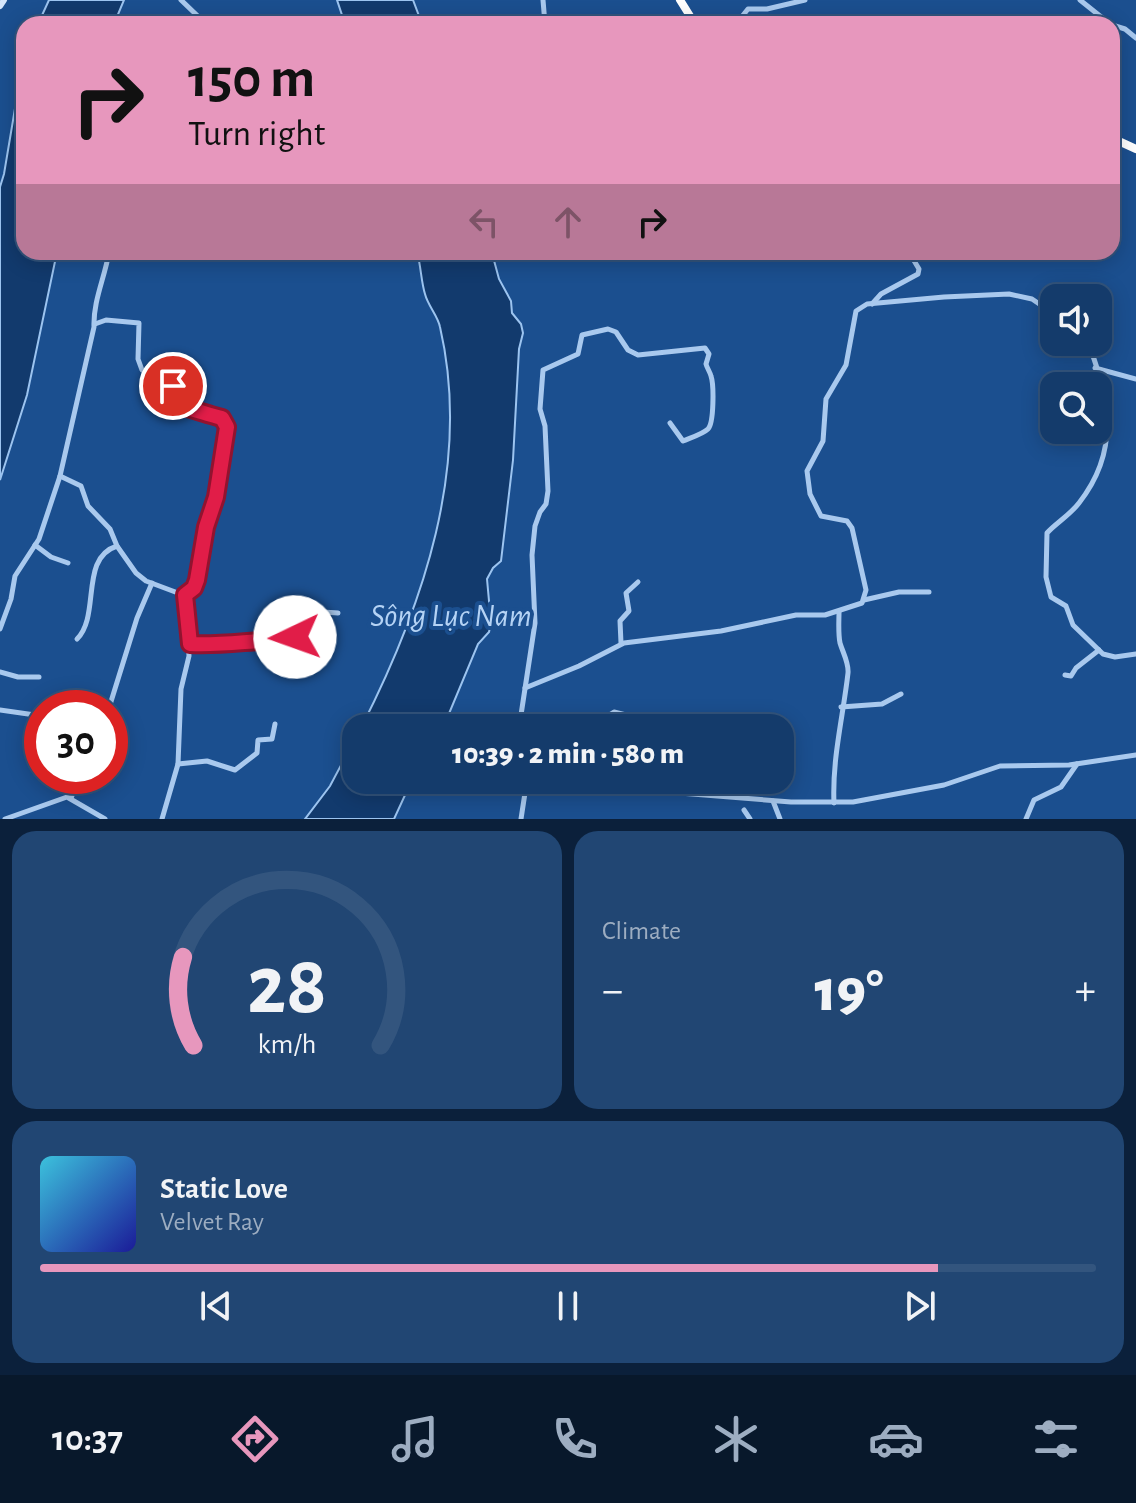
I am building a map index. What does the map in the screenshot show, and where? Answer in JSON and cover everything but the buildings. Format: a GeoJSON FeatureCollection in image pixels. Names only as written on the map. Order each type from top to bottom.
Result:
{"type":"FeatureCollection","features":[{"type":"Feature","properties":{"kind":"street"},"geometry":{"type":"LineString","coordinates":[[0,6],[4,0]]}},
{"type":"Feature","properties":{"kind":"street"},"geometry":{"type":"LineString","coordinates":[[181,0],[198,16]]}},
{"type":"Feature","properties":{"kind":"street"},"geometry":{"type":"LineString","coordinates":[[742,16],[748,9],[767,9],[805,0]]}},
{"type":"Feature","properties":{"kind":"street"},"geometry":{"type":"LineString","coordinates":[[1080,0],[1101,16]]}},
{"type":"Feature","properties":{"kind":"street"},"geometry":{"type":"LineString","coordinates":[[0,629],[10,603],[15,576],[44,526],[60,476],[94,324],[93,313],[108,260]]}},
{"type":"Feature","properties":{"kind":"street"},"geometry":{"type":"LineString","coordinates":[[871,304],[881,294],[919,273],[913,260]]}},
{"type":"Feature","properties":{"kind":"street"},"geometry":{"type":"LineString","coordinates":[[864,600],[866,590],[852,528],[847,521],[821,516],[806,478],[809,464],[823,441],[826,399],[846,365],[855,313],[862,306],[871,304],[944,297],[1009,294],[1032,299],[1040,304]]}},
{"type":"Feature","properties":{"kind":"street"},"geometry":{"type":"LineString","coordinates":[[94,324],[106,320],[139,323],[138,359],[142,370],[169,378],[173,386],[170,399],[174,405],[194,408],[207,416],[222,418],[226,423],[227,436],[216,497],[206,527],[197,580],[194,588],[185,595]]}},
{"type":"Feature","properties":{"kind":"street"},"geometry":{"type":"LineString","coordinates":[[521,714],[535,623],[532,555],[535,526],[546,504],[548,491],[545,426],[540,409],[543,370],[578,354],[584,333],[608,329],[616,332],[628,350],[638,355],[705,348],[709,354],[706,367],[712,377],[711,398],[714,406],[711,425],[683,441],[670,423]]}},
{"type":"Feature","properties":{"kind":"street"},"geometry":{"type":"LineString","coordinates":[[1092,356],[1107,415],[1104,459],[1080,503],[1047,533],[1045,561],[1050,594],[1066,606],[1073,625],[1099,650],[1112,657],[1136,654]]}},
{"type":"Feature","properties":{"kind":"street"},"geometry":{"type":"LineString","coordinates":[[1095,368],[1136,379]]}},
{"type":"Feature","properties":{"kind":"street"},"geometry":{"type":"LineString","coordinates":[[60,476],[81,486],[88,506],[110,529],[117,546],[136,573],[152,583],[185,595]]}},
{"type":"Feature","properties":{"kind":"street"},"geometry":{"type":"LineString","coordinates":[[35,545],[51,557],[68,563]]}},
{"type":"Feature","properties":{"kind":"street"},"geometry":{"type":"LineString","coordinates":[[77,639],[86,628],[95,569],[108,550],[117,546]]}},
{"type":"Feature","properties":{"kind":"street"},"geometry":{"type":"LineString","coordinates":[[621,644],[620,621],[629,611],[626,593],[638,582]]}},
{"type":"Feature","properties":{"kind":"street"},"geometry":{"type":"LineString","coordinates":[[113,690],[152,583]]}},
{"type":"Feature","properties":{"kind":"street"},"geometry":{"type":"LineString","coordinates":[[525,688],[579,666],[621,644],[733,629],[796,615],[825,615],[864,600],[899,592],[929,592]]}},
{"type":"Feature","properties":{"kind":"street"},"geometry":{"type":"LineString","coordinates":[[162,819],[178,764],[181,689],[190,644],[185,595]]}},
{"type":"Feature","properties":{"kind":"street"},"geometry":{"type":"LineString","coordinates":[[190,644],[293,640],[294,610],[338,613]]}},
{"type":"Feature","properties":{"kind":"street"},"geometry":{"type":"LineString","coordinates":[[834,803],[833,770],[848,669],[839,639],[839,612]]}},
{"type":"Feature","properties":{"kind":"street"},"geometry":{"type":"LineString","coordinates":[[1065,675],[1071,676],[1076,668],[1099,650]]}},
{"type":"Feature","properties":{"kind":"street"},"geometry":{"type":"LineString","coordinates":[[0,672],[18,677],[39,677]]}},
{"type":"Feature","properties":{"kind":"street"},"geometry":{"type":"LineString","coordinates":[[841,707],[882,704],[901,694]]}},
{"type":"Feature","properties":{"kind":"street"},"geometry":{"type":"LineString","coordinates":[[0,710],[24,713]]}},
{"type":"Feature","properties":{"kind":"street"},"geometry":{"type":"LineString","coordinates":[[178,764],[205,761],[237,769],[257,753],[258,740],[272,739],[275,724]]}},
{"type":"Feature","properties":{"kind":"street"},"geometry":{"type":"LineString","coordinates":[[694,794],[773,801],[834,803],[869,800],[932,788],[1000,766],[1078,763],[1136,755]]}},
{"type":"Feature","properties":{"kind":"street"},"geometry":{"type":"LineString","coordinates":[[1026,819],[1034,800],[1061,787],[1078,763]]}},
{"type":"Feature","properties":{"kind":"street"},"geometry":{"type":"LineString","coordinates":[[71,798],[73,794]]}},
{"type":"Feature","properties":{"kind":"street"},"geometry":{"type":"LineString","coordinates":[[521,819],[525,794]]}},
{"type":"Feature","properties":{"kind":"street"},"geometry":{"type":"LineString","coordinates":[[732,797],[750,819]]}},
{"type":"Feature","properties":{"kind":"street"},"geometry":{"type":"LineString","coordinates":[[5,819],[37,806],[71,798],[105,819]]}},
{"type":"Feature","properties":{"kind":"street"},"geometry":{"type":"LineString","coordinates":[[773,801],[780,819]]}},
{"type":"Feature","properties":{"kind":"water"},"geometry":{"type":"Polygon","coordinates":[[[49,0],[124,0],[117,16],[42,16],[49,0]]]}},
{"type":"Feature","properties":{"kind":"water"},"geometry":{"type":"Polygon","coordinates":[[[337,0],[413,0],[419,16],[342,16],[337,0]]]}},
{"type":"Feature","properties":{"kind":"water"},"geometry":{"type":"Polygon","coordinates":[[[16,103],[16,260],[55,260],[27,395],[0,480],[0,187],[16,103]]]}},
{"type":"Feature","properties":{"kind":"water","name":"Sông Lục Nam"},"geometry":{"type":"Polygon","coordinates":[[[419,260],[494,260],[499,279],[511,301],[512,313],[521,324],[523,333],[519,349],[513,460],[501,561],[487,579],[489,632],[478,644],[449,714],[368,714],[422,584],[436,534],[445,482],[450,431],[448,379],[440,327],[428,303],[419,260]]]}},
{"type":"Feature","properties":{"kind":"water"},"geometry":{"type":"Polygon","coordinates":[[[342,763],[342,794],[406,794],[394,819],[305,819],[330,786],[342,763]]]}},
{"type":"Feature","properties":{"kind":"route"},"geometry":{"type":"LineString","coordinates":[[173,386],[170,399],[174,405],[222,418],[227,427],[216,497],[208,516],[197,580],[194,588],[185,595],[190,644],[231,645],[257,639],[293,640],[295,637]]}}]}
